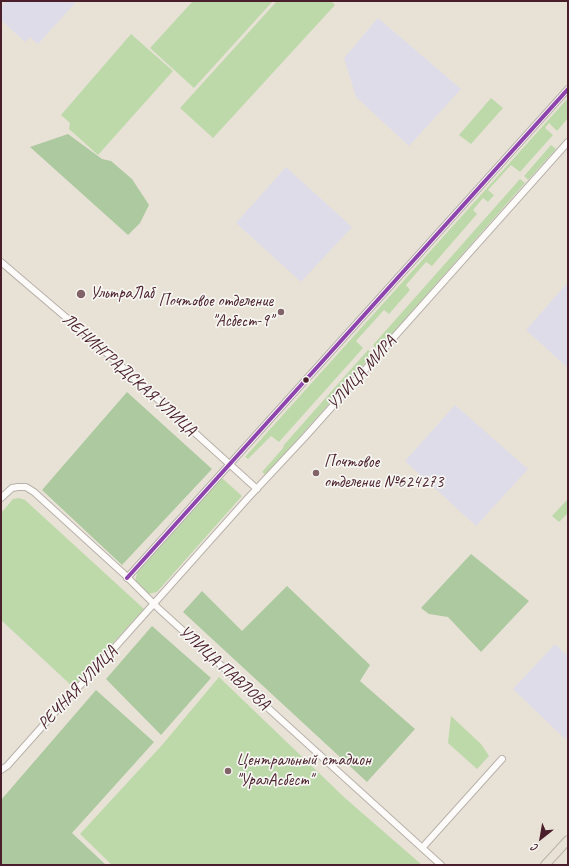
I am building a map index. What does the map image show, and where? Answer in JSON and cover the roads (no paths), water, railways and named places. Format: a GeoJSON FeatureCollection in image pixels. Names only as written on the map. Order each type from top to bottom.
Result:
{"type":"FeatureCollection","features":[{"type":"Feature","properties":{"kind":"main road"},"geometry":{"type":"LineString","coordinates":[[545,865],[568,840]]}},
{"type":"Feature","properties":{"kind":"street"},"geometry":{"type":"LineString","coordinates":[[127,578],[568,89]]}},
{"type":"Feature","properties":{"kind":"street","name":"УЛИЦА МИРА"},"geometry":{"type":"LineString","coordinates":[[153,604],[305,437],[568,142]]}},
{"type":"Feature","properties":{"kind":"street","name":"ЛЕНИНГРАДСКАЯ УЛИЦА"},"geometry":{"type":"LineString","coordinates":[[1,262],[89,337],[257,489]]}},
{"type":"Feature","properties":{"kind":"street","name":"УЛИЦА ПАВЛОВА"},"geometry":{"type":"LineString","coordinates":[[2,496],[12,488],[18,487],[26,487],[34,492],[153,604],[441,865]]}},
{"type":"Feature","properties":{"kind":"street","name":"РЕЧНАЯ УЛИЦА"},"geometry":{"type":"LineString","coordinates":[[1,770],[7,766],[153,604]]}},
{"type":"Feature","properties":{"kind":"street"},"geometry":{"type":"LineString","coordinates":[[422,848],[502,759]]}},
{"type":"Feature","properties":{"kind":"place","name":"УльтраЛаб"},"geometry":{"type":"Point","coordinates":[81,294]}},
{"type":"Feature","properties":{"kind":"place","name":"Почтовое отделение \"Асбест-9\""},"geometry":{"type":"Point","coordinates":[281,312]}},
{"type":"Feature","properties":{"kind":"place","name":"Почтовое отделение №624273"},"geometry":{"type":"Point","coordinates":[316,473]}},
{"type":"Feature","properties":{"kind":"place","name":"Центральный стадион \"УралАсбест\""},"geometry":{"type":"Point","coordinates":[228,771]}}]}
